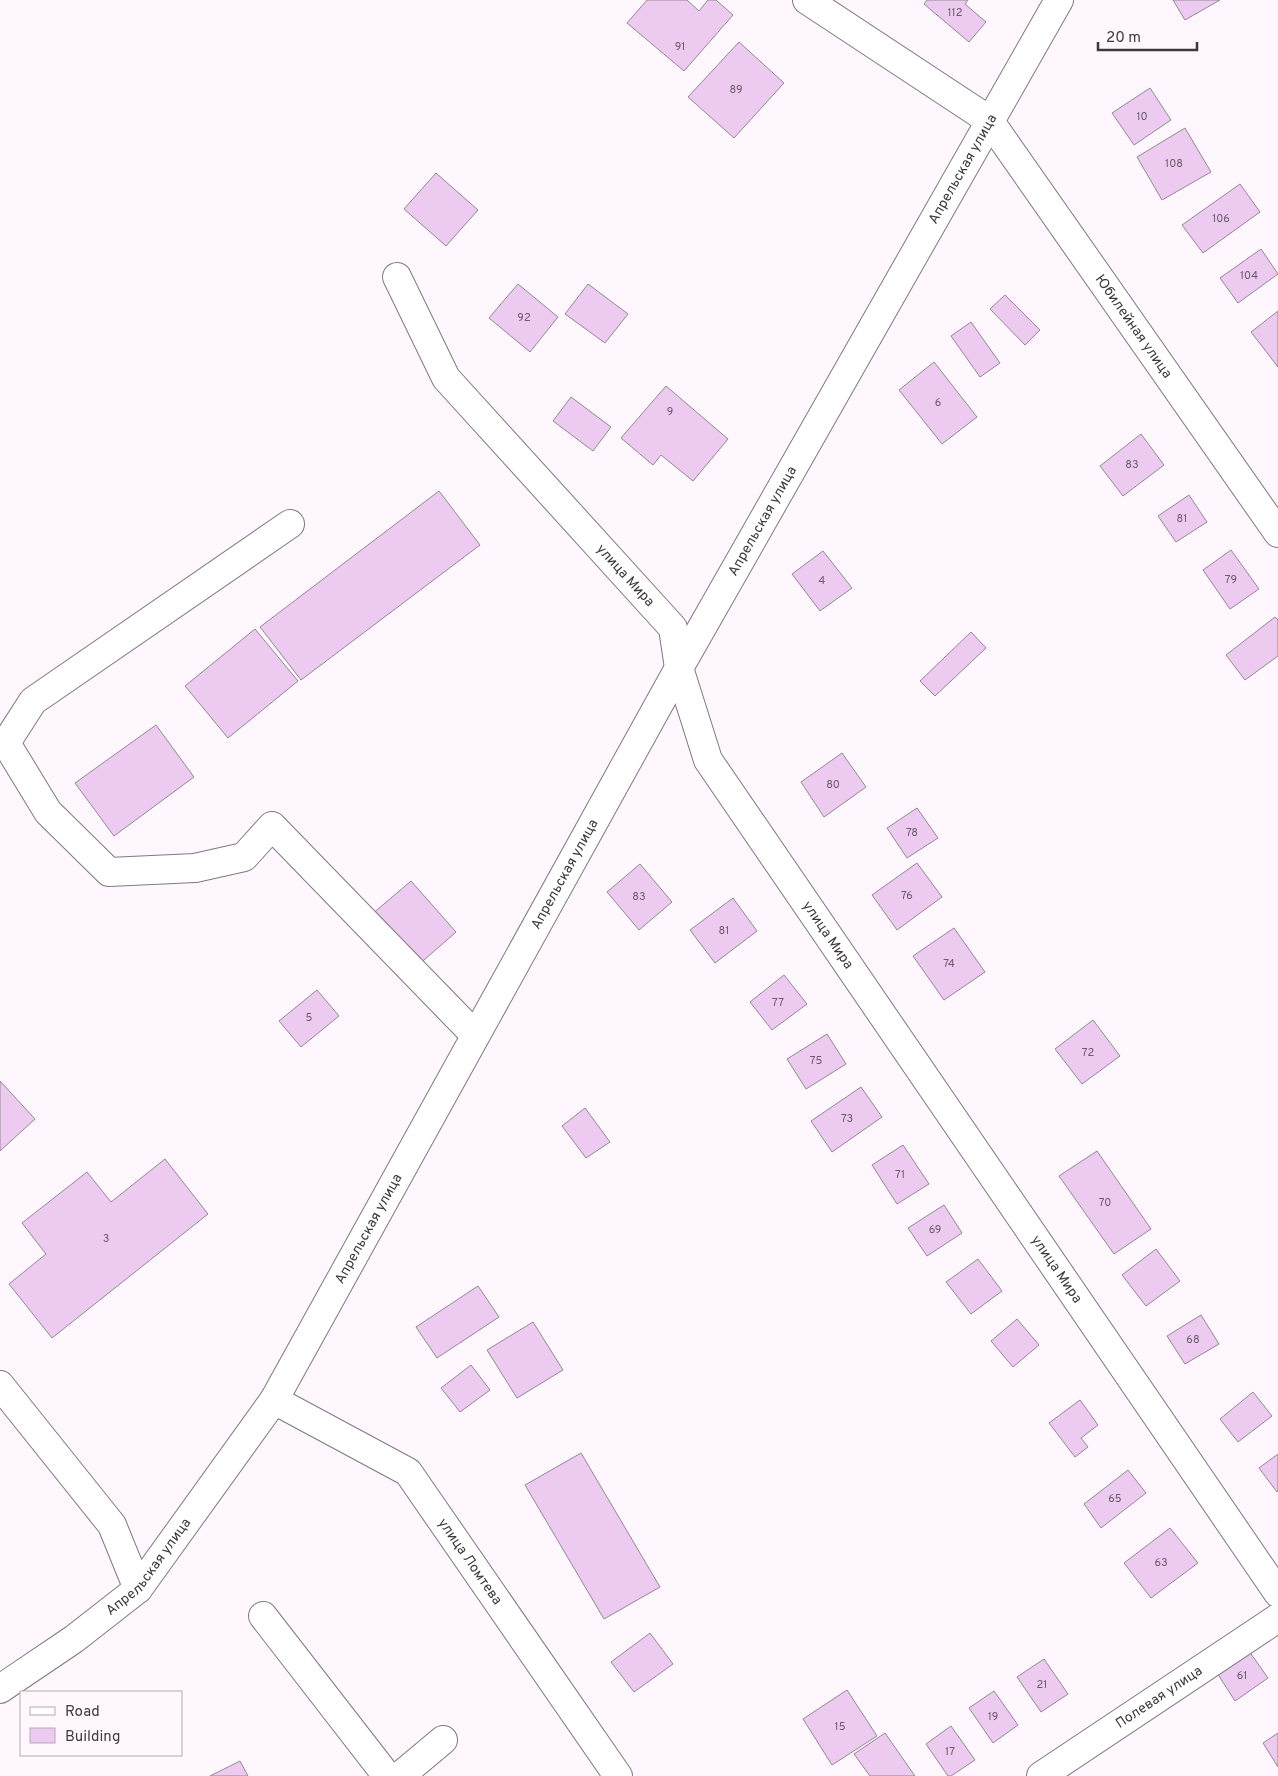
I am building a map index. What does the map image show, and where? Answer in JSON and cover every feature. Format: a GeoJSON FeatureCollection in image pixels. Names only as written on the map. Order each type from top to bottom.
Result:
{"type":"FeatureCollection","features":[{"type":"Feature","properties":{"kind":"street"},"geometry":{"type":"LineString","coordinates":[[807,0],[989,120]]}},
{"type":"Feature","properties":{"kind":"street","name":"Апрельская улица"},"geometry":{"type":"LineString","coordinates":[[0,1689],[74,1639],[138,1589],[274,1400],[679,668],[1058,0]]}},
{"type":"Feature","properties":{"kind":"street","name":"Юбилейная улица"},"geometry":{"type":"LineString","coordinates":[[989,120],[1278,532]]}},
{"type":"Feature","properties":{"kind":"street","name":"улица Мира"},"geometry":{"type":"LineString","coordinates":[[397,277],[446,378],[673,628],[679,668],[708,760],[1278,1593]]}},
{"type":"Feature","properties":{"kind":"street"},"geometry":{"type":"LineString","coordinates":[[290,524],[33,701],[6,743],[48,812],[109,872],[195,868],[244,857],[272,826],[475,1035]]}},
{"type":"Feature","properties":{"kind":"street"},"geometry":{"type":"LineString","coordinates":[[0,1385],[112,1526],[138,1589]]}},
{"type":"Feature","properties":{"kind":"street","name":"улица Ломтева"},"geometry":{"type":"LineString","coordinates":[[274,1400],[408,1472],[618,1776]]}},
{"type":"Feature","properties":{"kind":"street"},"geometry":{"type":"LineString","coordinates":[[262,1616],[387,1776]]}},
{"type":"Feature","properties":{"kind":"street","name":"Полевая улица"},"geometry":{"type":"LineString","coordinates":[[1041,1776],[1278,1618]]}},
{"type":"Feature","properties":{"kind":"street"},"geometry":{"type":"LineString","coordinates":[[400,1776],[443,1740]]}},
{"type":"Feature","properties":{"kind":"building"},"geometry":{"type":"Polygon","coordinates":[[[647,0],[687,0],[699,11],[708,0],[716,0],[733,15],[684,71],[627,23],[647,0]]]}},
{"type":"Feature","properties":{"kind":"building"},"geometry":{"type":"Polygon","coordinates":[[[927,0],[968,0],[965,4],[986,22],[969,42],[924,4],[927,0]]]}},
{"type":"Feature","properties":{"kind":"building"},"geometry":{"type":"Polygon","coordinates":[[[1173,0],[1220,0],[1185,20],[1173,0]]]}},
{"type":"Feature","properties":{"kind":"building"},"geometry":{"type":"Polygon","coordinates":[[[739,42],[784,83],[734,138],[688,97],[739,42]]]}},
{"type":"Feature","properties":{"kind":"building"},"geometry":{"type":"Polygon","coordinates":[[[1150,88],[1171,120],[1134,145],[1112,113],[1150,88]]]}},
{"type":"Feature","properties":{"kind":"building"},"geometry":{"type":"Polygon","coordinates":[[[1185,128],[1211,172],[1162,200],[1137,157],[1185,128]]]}},
{"type":"Feature","properties":{"kind":"building"},"geometry":{"type":"Polygon","coordinates":[[[436,173],[478,210],[446,246],[404,209],[436,173]]]}},
{"type":"Feature","properties":{"kind":"building"},"geometry":{"type":"Polygon","coordinates":[[[1240,184],[1260,212],[1203,253],[1182,225],[1240,184]]]}},
{"type":"Feature","properties":{"kind":"building"},"geometry":{"type":"Polygon","coordinates":[[[1261,249],[1278,274],[1238,303],[1220,278],[1261,249]]]}},
{"type":"Feature","properties":{"kind":"building"},"geometry":{"type":"Polygon","coordinates":[[[518,284],[558,317],[530,352],[489,318],[518,284]]]}},
{"type":"Feature","properties":{"kind":"building"},"geometry":{"type":"Polygon","coordinates":[[[588,284],[628,314],[605,343],[565,314],[588,284]]]}},
{"type":"Feature","properties":{"kind":"building"},"geometry":{"type":"Polygon","coordinates":[[[1005,295],[1040,330],[1025,345],[990,309],[1005,295]]]}},
{"type":"Feature","properties":{"kind":"building"},"geometry":{"type":"Polygon","coordinates":[[[1278,311],[1278,367],[1251,332],[1278,311]]]}},
{"type":"Feature","properties":{"kind":"building"},"geometry":{"type":"Polygon","coordinates":[[[971,322],[1000,363],[980,377],[951,336],[971,322]]]}},
{"type":"Feature","properties":{"kind":"building"},"geometry":{"type":"Polygon","coordinates":[[[934,362],[977,417],[942,444],[899,390],[934,362]]]}},
{"type":"Feature","properties":{"kind":"building"},"geometry":{"type":"Polygon","coordinates":[[[666,386],[728,439],[693,481],[661,455],[653,465],[621,438],[666,386]]]}},
{"type":"Feature","properties":{"kind":"building"},"geometry":{"type":"Polygon","coordinates":[[[571,397],[611,427],[593,451],[553,421],[571,397]]]}},
{"type":"Feature","properties":{"kind":"building"},"geometry":{"type":"Polygon","coordinates":[[[1141,434],[1164,465],[1123,496],[1100,466],[1141,434]]]}},
{"type":"Feature","properties":{"kind":"building"},"geometry":{"type":"Polygon","coordinates":[[[439,491],[480,545],[301,680],[260,627],[439,491]]]}},
{"type":"Feature","properties":{"kind":"building"},"geometry":{"type":"Polygon","coordinates":[[[1189,495],[1207,522],[1176,542],[1158,516],[1189,495]]]}},
{"type":"Feature","properties":{"kind":"building"},"geometry":{"type":"Polygon","coordinates":[[[1231,550],[1259,589],[1230,609],[1203,570],[1231,550]]]}},
{"type":"Feature","properties":{"kind":"building"},"geometry":{"type":"Polygon","coordinates":[[[823,551],[852,588],[820,611],[792,574],[823,551]]]}},
{"type":"Feature","properties":{"kind":"building"},"geometry":{"type":"Polygon","coordinates":[[[1275,617],[1278,620],[1278,656],[1245,680],[1226,655],[1275,617]]]}},
{"type":"Feature","properties":{"kind":"building"},"geometry":{"type":"Polygon","coordinates":[[[255,629],[298,681],[228,738],[185,686],[255,629]]]}},
{"type":"Feature","properties":{"kind":"building"},"geometry":{"type":"Polygon","coordinates":[[[971,632],[986,648],[935,696],[920,681],[971,632]]]}},
{"type":"Feature","properties":{"kind":"building"},"geometry":{"type":"Polygon","coordinates":[[[156,725],[194,777],[114,836],[75,783],[156,725]]]}},
{"type":"Feature","properties":{"kind":"building"},"geometry":{"type":"Polygon","coordinates":[[[842,753],[866,787],[824,817],[801,782],[842,753]]]}},
{"type":"Feature","properties":{"kind":"building"},"geometry":{"type":"Polygon","coordinates":[[[917,808],[938,838],[907,858],[887,828],[917,808]]]}},
{"type":"Feature","properties":{"kind":"building"},"geometry":{"type":"Polygon","coordinates":[[[917,863],[942,897],[897,930],[872,895],[917,863]]]}},
{"type":"Feature","properties":{"kind":"building"},"geometry":{"type":"Polygon","coordinates":[[[640,864],[672,902],[639,930],[607,892],[640,864]]]}},
{"type":"Feature","properties":{"kind":"building"},"geometry":{"type":"Polygon","coordinates":[[[411,881],[456,932],[416,967],[371,915],[411,881]]]}},
{"type":"Feature","properties":{"kind":"building"},"geometry":{"type":"Polygon","coordinates":[[[733,898],[757,931],[715,963],[690,930],[733,898]]]}},
{"type":"Feature","properties":{"kind":"building"},"geometry":{"type":"Polygon","coordinates":[[[954,928],[985,972],[944,1000],[913,956],[954,928]]]}},
{"type":"Feature","properties":{"kind":"building"},"geometry":{"type":"Polygon","coordinates":[[[784,975],[807,1004],[772,1030],[750,1002],[784,975]]]}},
{"type":"Feature","properties":{"kind":"building"},"geometry":{"type":"Polygon","coordinates":[[[317,990],[339,1016],[301,1047],[279,1021],[317,990]]]}},
{"type":"Feature","properties":{"kind":"building"},"geometry":{"type":"Polygon","coordinates":[[[1093,1020],[1120,1056],[1082,1084],[1055,1049],[1093,1020]]]}},
{"type":"Feature","properties":{"kind":"building"},"geometry":{"type":"Polygon","coordinates":[[[827,1034],[846,1064],[806,1089],[787,1059],[827,1034]]]}},
{"type":"Feature","properties":{"kind":"building"},"geometry":{"type":"Polygon","coordinates":[[[0,1081],[35,1119],[0,1151],[0,1081]]]}},
{"type":"Feature","properties":{"kind":"building"},"geometry":{"type":"Polygon","coordinates":[[[861,1087],[882,1117],[832,1152],[811,1121],[861,1087]]]}},
{"type":"Feature","properties":{"kind":"building"},"geometry":{"type":"Polygon","coordinates":[[[585,1108],[610,1142],[586,1158],[562,1126],[585,1108]]]}},
{"type":"Feature","properties":{"kind":"building"},"geometry":{"type":"Polygon","coordinates":[[[903,1145],[929,1184],[897,1204],[872,1165],[903,1145]]]}},
{"type":"Feature","properties":{"kind":"building"},"geometry":{"type":"Polygon","coordinates":[[[1097,1151],[1151,1229],[1114,1254],[1059,1176],[1097,1151]]]}},
{"type":"Feature","properties":{"kind":"building"},"geometry":{"type":"Polygon","coordinates":[[[165,1159],[208,1214],[52,1338],[9,1284],[46,1254],[22,1223],[87,1172],[111,1202],[165,1159]]]}},
{"type":"Feature","properties":{"kind":"building"},"geometry":{"type":"Polygon","coordinates":[[[944,1205],[962,1233],[927,1256],[908,1228],[944,1205]]]}},
{"type":"Feature","properties":{"kind":"building"},"geometry":{"type":"Polygon","coordinates":[[[1156,1249],[1180,1281],[1146,1306],[1122,1275],[1156,1249]]]}},
{"type":"Feature","properties":{"kind":"building"},"geometry":{"type":"Polygon","coordinates":[[[978,1259],[1002,1291],[971,1314],[946,1282],[978,1259]]]}},
{"type":"Feature","properties":{"kind":"building"},"geometry":{"type":"Polygon","coordinates":[[[478,1286],[499,1317],[437,1358],[416,1327],[478,1286]]]}},
{"type":"Feature","properties":{"kind":"building"},"geometry":{"type":"Polygon","coordinates":[[[1201,1315],[1219,1344],[1185,1364],[1167,1336],[1201,1315]]]}},
{"type":"Feature","properties":{"kind":"building"},"geometry":{"type":"Polygon","coordinates":[[[1017,1319],[1039,1345],[1013,1367],[991,1341],[1017,1319]]]}},
{"type":"Feature","properties":{"kind":"building"},"geometry":{"type":"Polygon","coordinates":[[[533,1322],[563,1370],[517,1398],[487,1350],[533,1322]]]}},
{"type":"Feature","properties":{"kind":"building"},"geometry":{"type":"Polygon","coordinates":[[[471,1365],[490,1390],[460,1412],[441,1388],[471,1365]]]}},
{"type":"Feature","properties":{"kind":"building"},"geometry":{"type":"Polygon","coordinates":[[[1253,1392],[1272,1416],[1238,1442],[1220,1419],[1253,1392]]]}},
{"type":"Feature","properties":{"kind":"building"},"geometry":{"type":"Polygon","coordinates":[[[1080,1400],[1098,1425],[1081,1438],[1088,1447],[1075,1457],[1049,1423],[1080,1400]]]}},
{"type":"Feature","properties":{"kind":"building"},"geometry":{"type":"Polygon","coordinates":[[[581,1453],[660,1587],[604,1619],[525,1485],[581,1453]]]}},
{"type":"Feature","properties":{"kind":"building"},"geometry":{"type":"Polygon","coordinates":[[[1278,1454],[1278,1491],[1277,1492],[1259,1468],[1278,1454]]]}},
{"type":"Feature","properties":{"kind":"building"},"geometry":{"type":"Polygon","coordinates":[[[1128,1470],[1146,1493],[1101,1528],[1084,1504],[1128,1470]]]}},
{"type":"Feature","properties":{"kind":"building"},"geometry":{"type":"Polygon","coordinates":[[[1170,1528],[1198,1563],[1151,1598],[1124,1563],[1170,1528]]]}},
{"type":"Feature","properties":{"kind":"building"},"geometry":{"type":"Polygon","coordinates":[[[650,1633],[673,1664],[634,1692],[611,1662],[650,1633]]]}},
{"type":"Feature","properties":{"kind":"building"},"geometry":{"type":"Polygon","coordinates":[[[1249,1651],[1268,1678],[1235,1701],[1217,1673],[1249,1651]]]}},
{"type":"Feature","properties":{"kind":"building"},"geometry":{"type":"Polygon","coordinates":[[[1044,1659],[1068,1694],[1041,1712],[1017,1677],[1044,1659]]]}},
{"type":"Feature","properties":{"kind":"building"},"geometry":{"type":"Polygon","coordinates":[[[847,1690],[877,1736],[832,1765],[803,1719],[847,1690]]]}},
{"type":"Feature","properties":{"kind":"building"},"geometry":{"type":"Polygon","coordinates":[[[994,1691],[1018,1725],[993,1743],[969,1708],[994,1691]]]}},
{"type":"Feature","properties":{"kind":"building"},"geometry":{"type":"Polygon","coordinates":[[[951,1726],[975,1760],[951,1776],[948,1776],[926,1744],[951,1726]]]}},
{"type":"Feature","properties":{"kind":"building"},"geometry":{"type":"Polygon","coordinates":[[[885,1733],[915,1776],[870,1776],[854,1754],[885,1733]]]}},
{"type":"Feature","properties":{"kind":"building"},"geometry":{"type":"Polygon","coordinates":[[[1278,1733],[1278,1767],[1263,1743],[1278,1733]]]}},
{"type":"Feature","properties":{"kind":"building"},"geometry":{"type":"Polygon","coordinates":[[[240,1761],[248,1776],[210,1776],[240,1761]]]}}]}
